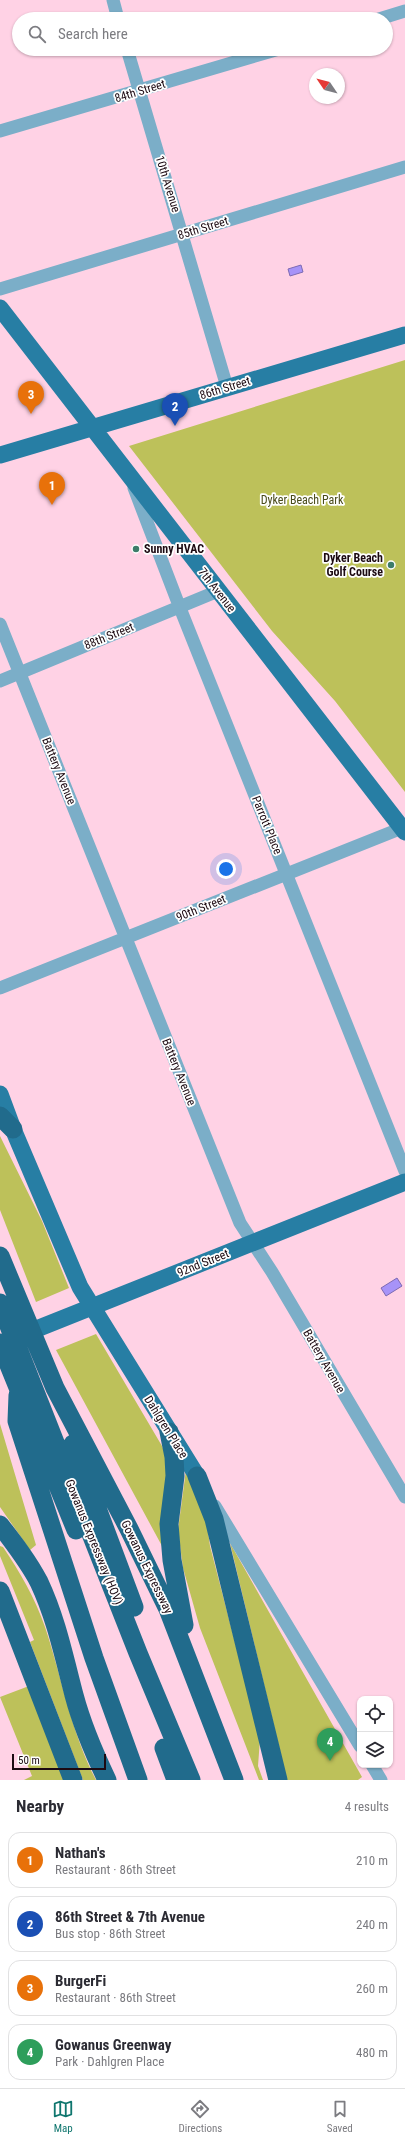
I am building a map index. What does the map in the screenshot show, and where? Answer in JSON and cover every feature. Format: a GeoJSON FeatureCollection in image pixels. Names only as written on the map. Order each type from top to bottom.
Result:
{"type":"FeatureCollection","features":[{"type":"Feature","properties":{"kind":"highway","name":"Gowanus Expressway"},"geometry":{"type":"LineString","coordinates":[[0,1256],[43,1363],[138,1619],[205,1780]]}},
{"type":"Feature","properties":{"kind":"highway","name":"Gowanus Expressway (HOV)"},"geometry":{"type":"LineString","coordinates":[[0,1303],[138,1653],[191,1780]]}},
{"type":"Feature","properties":{"kind":"highway"},"geometry":{"type":"LineString","coordinates":[[0,1343],[176,1780]]}},
{"type":"Feature","properties":{"kind":"highway","name":"Gowanus Expressway"},"geometry":{"type":"LineString","coordinates":[[43,1363],[165,1602],[234,1780]]}},
{"type":"Feature","properties":{"kind":"highway"},"geometry":{"type":"LineString","coordinates":[[18,1385],[17,1421],[94,1658],[138,1780]]}},
{"type":"Feature","properties":{"kind":"highway"},"geometry":{"type":"LineString","coordinates":[[169,1432],[174,1457],[175,1476],[169,1524],[172,1560],[182,1619],[201,1692]]}},
{"type":"Feature","properties":{"kind":"highway"},"geometry":{"type":"LineString","coordinates":[[197,1476],[214,1519],[271,1757],[278,1780]]}},
{"type":"Feature","properties":{"kind":"highway"},"geometry":{"type":"LineString","coordinates":[[0,1525],[24,1556],[45,1597],[55,1624],[75,1697],[94,1753],[108,1780]]}},
{"type":"Feature","properties":{"kind":"highway"},"geometry":{"type":"LineString","coordinates":[[0,1591],[74,1780]]}},
{"type":"Feature","properties":{"kind":"main road","name":"7th Avenue"},"geometry":{"type":"LineString","coordinates":[[0,308],[403,830]]}},
{"type":"Feature","properties":{"kind":"main road","name":"86th Street"},"geometry":{"type":"LineString","coordinates":[[0,455],[405,335]]}},
{"type":"Feature","properties":{"kind":"main road","name":"Dahlgren Place"},"geometry":{"type":"LineString","coordinates":[[0,1094],[6,1123],[80,1287],[197,1476]]}},
{"type":"Feature","properties":{"kind":"main road","name":"92nd Street"},"geometry":{"type":"LineString","coordinates":[[0,1343],[93,1308],[405,1182]]}},
{"type":"Feature","properties":{"kind":"street"},"geometry":{"type":"LineString","coordinates":[[113,0],[116,12]]}},
{"type":"Feature","properties":{"kind":"street"},"geometry":{"type":"LineString","coordinates":[[393,15],[405,11]]}},
{"type":"Feature","properties":{"kind":"street","name":"10th Avenue"},"geometry":{"type":"LineString","coordinates":[[130,56],[227,387]]}},
{"type":"Feature","properties":{"kind":"street","name":"84th Street"},"geometry":{"type":"LineString","coordinates":[[0,132],[256,56]]}},
{"type":"Feature","properties":{"kind":"street","name":"85th Street"},"geometry":{"type":"LineString","coordinates":[[0,289],[405,167]]}},
{"type":"Feature","properties":{"kind":"street","name":"Parrott Place"},"geometry":{"type":"LineString","coordinates":[[131,478],[180,608],[405,1171]]}},
{"type":"Feature","properties":{"kind":"street","name":"88th Street"},"geometry":{"type":"LineString","coordinates":[[0,681],[218,592]]}},
{"type":"Feature","properties":{"kind":"street","name":"Battery Avenue"},"geometry":{"type":"LineString","coordinates":[[0,624],[240,1223],[254,1243],[405,1497]]}},
{"type":"Feature","properties":{"kind":"street","name":"90th Street"},"geometry":{"type":"LineString","coordinates":[[0,988],[287,874],[403,830]]}},
{"type":"Feature","properties":{"kind":"street","name":"Dahlgren Place"},"geometry":{"type":"LineString","coordinates":[[197,1476],[357,1741]]}},
{"type":"Feature","properties":{"kind":"street"},"geometry":{"type":"LineString","coordinates":[[374,1768],[381,1780]]}},
{"type":"Feature","properties":{"kind":"green space","name":"Dyker Beach Park"},"geometry":{"type":"Polygon","coordinates":[[[405,360],[405,792],[335,701],[272,631],[129,446],[405,360]]]}},
{"type":"Feature","properties":{"kind":"green space"},"geometry":{"type":"Polygon","coordinates":[[[0,1136],[42,1221],[69,1288],[36,1302],[0,1210],[0,1136]]]}},
{"type":"Feature","properties":{"kind":"green space"},"geometry":{"type":"Polygon","coordinates":[[[96,1334],[162,1446],[170,1467],[162,1546],[56,1350],[96,1334]]]}},
{"type":"Feature","properties":{"kind":"green space"},"geometry":{"type":"Polygon","coordinates":[[[0,1424],[36,1545],[30,1550],[0,1507],[0,1424]]]}},
{"type":"Feature","properties":{"kind":"green space"},"geometry":{"type":"Polygon","coordinates":[[[186,1470],[205,1510],[210,1546],[260,1739],[258,1766],[263,1780],[259,1780],[200,1628],[183,1568],[178,1530],[186,1470]]]}},
{"type":"Feature","properties":{"kind":"green space"},"geometry":{"type":"Polygon","coordinates":[[[230,1543],[362,1777],[358,1780],[287,1780],[230,1543]]]}},
{"type":"Feature","properties":{"kind":"green space"},"geometry":{"type":"Polygon","coordinates":[[[0,1546],[3,1547],[21,1576],[41,1616],[73,1724],[87,1762],[96,1780],[83,1780],[30,1642],[34,1640],[0,1556],[0,1546]]]}},
{"type":"Feature","properties":{"kind":"green space"},"geometry":{"type":"Polygon","coordinates":[[[29,1686],[65,1780],[24,1780],[32,1776],[0,1697],[29,1686]]]}},
{"type":"Feature","properties":{"kind":"shaded area"},"geometry":{"type":"Polygon","coordinates":[[[301,265],[303,272],[290,276],[288,269],[301,265]]]}},
{"type":"Feature","properties":{"kind":"shaded area"},"geometry":{"type":"Polygon","coordinates":[[[397,1278],[402,1286],[386,1296],[381,1288],[397,1278]]]}},
{"type":"Feature","properties":{"kind":"place","name":"BurgerFi"},"geometry":{"type":"Point","coordinates":[31,414]}},
{"type":"Feature","properties":{"kind":"place","name":"86th Street & 7th Avenue"},"geometry":{"type":"Point","coordinates":[175,426]}},
{"type":"Feature","properties":{"kind":"place","name":"Nathan's"},"geometry":{"type":"Point","coordinates":[52,505]}},
{"type":"Feature","properties":{"kind":"place","name":"Sunny HVAC"},"geometry":{"type":"Point","coordinates":[136,549]}},
{"type":"Feature","properties":{"kind":"place","name":"Dyker Beach Golf Course"},"geometry":{"type":"Point","coordinates":[391,565]}},
{"type":"Feature","properties":{"kind":"place","name":"Gowanus Greenway"},"geometry":{"type":"Point","coordinates":[330,1761]}}]}
